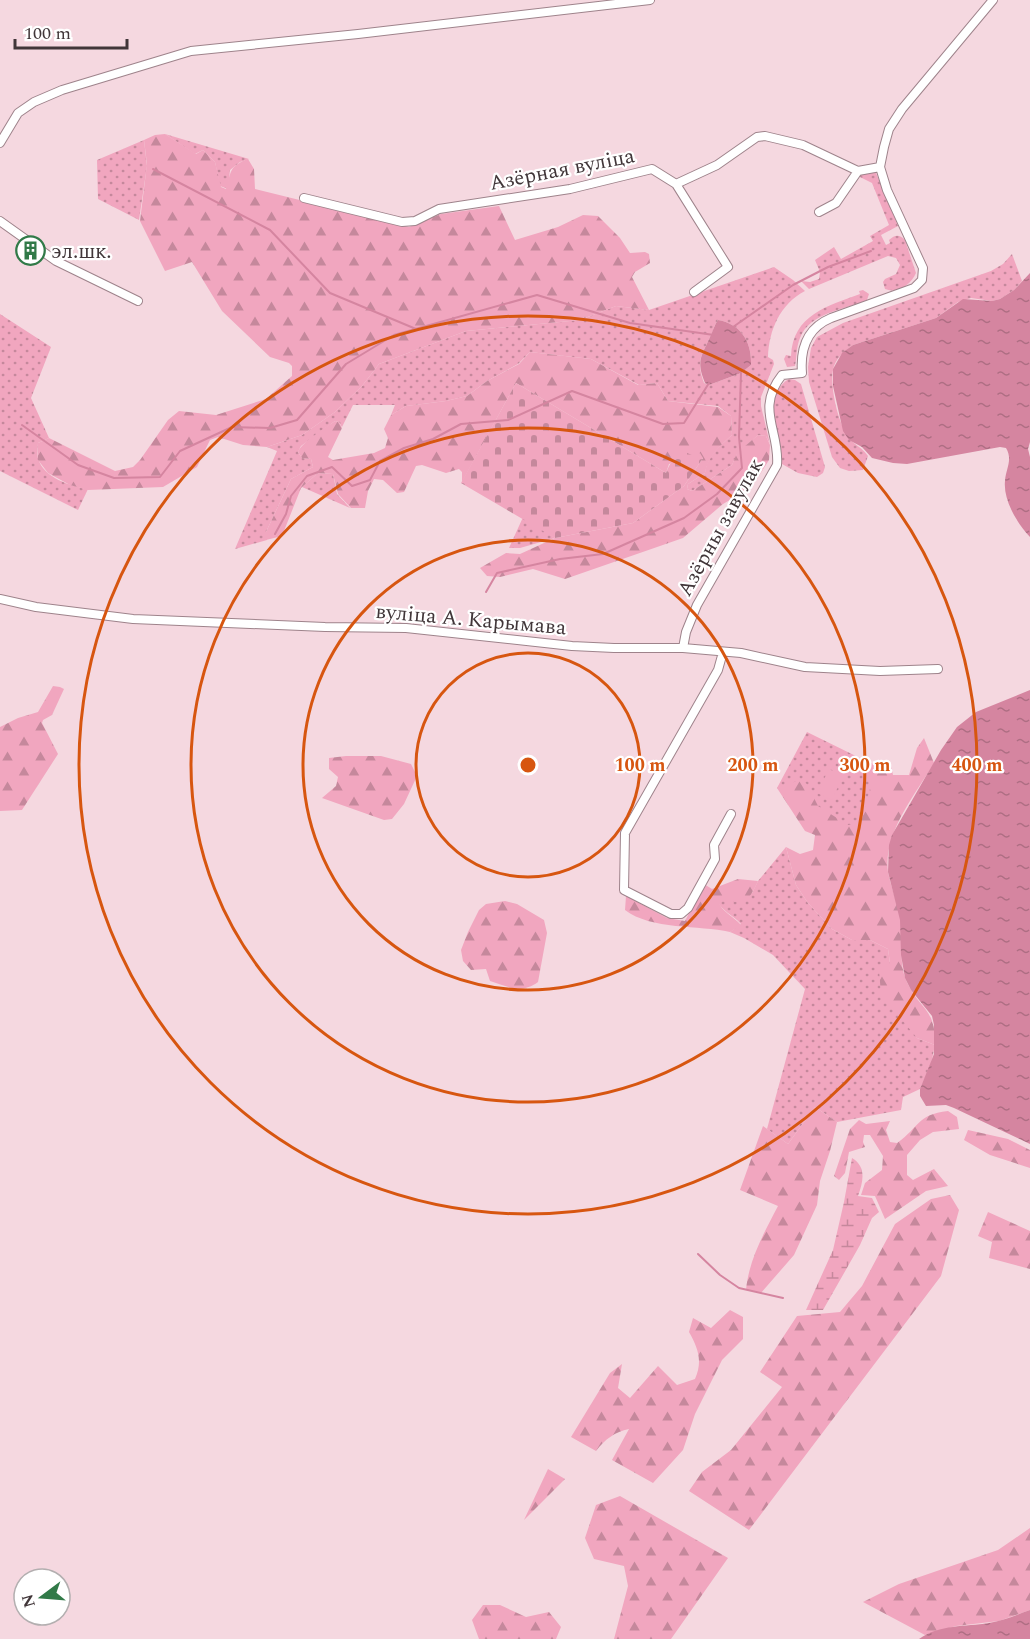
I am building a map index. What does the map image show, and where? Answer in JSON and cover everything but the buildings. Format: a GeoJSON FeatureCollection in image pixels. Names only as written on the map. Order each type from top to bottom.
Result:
{"type":"FeatureCollection","features":[{"type":"Feature","properties":{"kind":"street"},"geometry":{"type":"LineString","coordinates":[[0,142],[18,113],[34,102],[94,79],[191,51],[650,0]]}},
{"type":"Feature","properties":{"kind":"street"},"geometry":{"type":"LineString","coordinates":[[694,292],[728,267],[676,184],[717,165],[757,137],[765,136],[803,145],[858,171],[880,167],[889,129],[902,109],[993,0]]}},
{"type":"Feature","properties":{"kind":"street","name":"Азёрны завулак"},"geometry":{"type":"LineString","coordinates":[[683,648],[686,632],[697,605],[777,465],[776,443],[769,414],[770,402],[778,381],[782,375],[802,373],[804,345],[819,324],[914,288],[922,280],[923,268],[887,190],[880,167]]}},
{"type":"Feature","properties":{"kind":"street","name":"Азёрная вуліца"},"geometry":{"type":"LineString","coordinates":[[304,198],[402,222],[415,221],[439,209],[570,189],[652,169],[676,184]]}},
{"type":"Feature","properties":{"kind":"street"},"geometry":{"type":"LineString","coordinates":[[819,212],[836,203],[858,171]]}},
{"type":"Feature","properties":{"kind":"street"},"geometry":{"type":"LineString","coordinates":[[0,221],[56,261],[138,301]]}},
{"type":"Feature","properties":{"kind":"street","name":"вуліца А. Карымава"},"geometry":{"type":"LineString","coordinates":[[0,599],[36,607],[133,619],[406,628],[572,646],[683,648],[741,652],[805,668],[880,671],[938,669]]}},
{"type":"Feature","properties":{"kind":"street"},"geometry":{"type":"LineString","coordinates":[[723,652],[718,670],[625,833],[624,890],[671,914],[681,914],[688,908],[715,859],[714,846],[731,814]]}},
{"type":"Feature","properties":{"kind":"green space"},"geometry":{"type":"Polygon","coordinates":[[[165,134],[249,159],[240,162],[230,170],[228,189],[220,186],[215,162],[203,150],[195,154],[165,134]]]}},
{"type":"Feature","properties":{"kind":"green space"},"geometry":{"type":"Polygon","coordinates":[[[165,134],[196,154],[203,150],[215,162],[221,187],[226,189],[234,167],[248,159],[254,169],[255,189],[409,227],[441,214],[499,206],[515,240],[558,227],[583,215],[598,216],[620,238],[630,253],[649,254],[650,263],[635,272],[632,277],[649,310],[616,306],[580,320],[466,331],[379,364],[362,386],[335,412],[302,435],[267,447],[243,445],[218,437],[210,440],[197,467],[163,487],[88,490],[70,485],[48,473],[38,460],[38,443],[49,438],[115,471],[133,467],[168,420],[179,411],[216,415],[266,399],[292,376],[292,366],[289,363],[270,357],[222,311],[192,262],[165,271],[140,221],[147,164],[144,140],[165,134]]]}},
{"type":"Feature","properties":{"kind":"green space"},"geometry":{"type":"Polygon","coordinates":[[[144,140],[147,166],[139,220],[98,199],[97,160],[144,140]]]}},
{"type":"Feature","properties":{"kind":"green space"},"geometry":{"type":"Polygon","coordinates":[[[870,170],[876,173],[898,226],[881,235],[886,245],[895,236],[905,240],[916,273],[903,287],[894,290],[885,289],[883,282],[896,274],[900,265],[896,258],[888,256],[809,289],[801,281],[810,282],[819,279],[820,272],[815,260],[834,247],[841,259],[873,241],[870,236],[889,225],[872,183],[858,176],[870,170]]]}},
{"type":"Feature","properties":{"kind":"green space"},"geometry":{"type":"Polygon","coordinates":[[[1012,254],[1022,281],[1014,290],[1000,299],[992,301],[971,298],[958,302],[936,318],[853,345],[840,357],[834,366],[832,384],[839,418],[849,437],[868,456],[863,470],[849,471],[840,468],[832,457],[809,382],[808,367],[811,348],[817,337],[843,323],[991,271],[1003,264],[1012,254]]]}},
{"type":"Feature","properties":{"kind":"green space"},"geometry":{"type":"Polygon","coordinates":[[[774,267],[805,291],[796,296],[783,310],[777,319],[771,337],[768,357],[773,360],[774,364],[761,397],[770,444],[766,436],[758,435],[737,454],[732,465],[692,491],[687,489],[688,484],[705,473],[711,456],[732,435],[731,416],[718,406],[668,401],[657,383],[639,385],[591,359],[530,352],[518,364],[487,381],[467,396],[406,406],[391,415],[395,405],[353,405],[342,427],[339,422],[335,421],[301,446],[298,452],[302,458],[311,459],[313,467],[291,479],[266,532],[267,540],[235,549],[277,451],[267,447],[302,435],[335,412],[362,386],[379,364],[466,331],[580,320],[616,306],[649,310],[774,267]],[[718,320],[701,359],[700,369],[704,383],[709,385],[741,373],[751,365],[750,349],[744,335],[726,322],[718,320]]]}},
{"type":"Feature","properties":{"kind":"green space"},"geometry":{"type":"Polygon","coordinates":[[[863,290],[869,294],[867,300],[820,317],[805,329],[797,348],[795,366],[787,367],[784,359],[786,355],[791,356],[793,342],[805,322],[824,308],[860,294],[859,291],[863,290]]]}},
{"type":"Feature","properties":{"kind":"green space"},"geometry":{"type":"Polygon","coordinates":[[[0,314],[51,347],[31,398],[49,438],[38,443],[38,456],[46,471],[58,480],[88,489],[78,510],[0,471],[0,314]]]}},
{"type":"Feature","properties":{"kind":"green space"},"geometry":{"type":"Polygon","coordinates":[[[530,352],[591,359],[638,385],[657,383],[668,401],[718,407],[731,416],[732,435],[712,456],[705,473],[688,484],[687,489],[692,491],[732,465],[737,453],[758,435],[766,436],[770,445],[769,460],[752,487],[723,504],[683,538],[565,579],[533,569],[500,577],[487,576],[480,568],[506,553],[520,554],[555,538],[633,523],[684,486],[703,458],[694,456],[669,464],[666,473],[516,383],[462,482],[462,472],[459,469],[446,473],[422,465],[416,466],[404,492],[397,493],[383,480],[374,479],[368,491],[365,508],[351,508],[338,494],[333,474],[318,473],[301,488],[282,536],[266,540],[266,532],[291,479],[313,467],[311,459],[302,458],[298,452],[320,431],[335,421],[339,422],[342,428],[328,457],[333,460],[374,453],[385,448],[388,438],[384,429],[391,415],[406,406],[467,396],[487,381],[519,364],[530,352]]]}},
{"type":"Feature","properties":{"kind":"green space"},"geometry":{"type":"Polygon","coordinates":[[[789,379],[801,384],[825,467],[823,473],[817,477],[798,473],[782,464],[772,412],[778,390],[789,379]]]}},
{"type":"Feature","properties":{"kind":"green space"},"geometry":{"type":"Polygon","coordinates":[[[516,383],[666,473],[673,461],[685,452],[694,456],[700,453],[703,458],[684,486],[633,523],[555,538],[461,483],[516,383]]]}},
{"type":"Feature","properties":{"kind":"green space"},"geometry":{"type":"Polygon","coordinates":[[[318,473],[333,474],[337,494],[350,508],[302,487],[318,473]]]}},
{"type":"Feature","properties":{"kind":"green space"},"geometry":{"type":"Polygon","coordinates":[[[524,515],[555,538],[520,548],[509,548],[524,515]]]}},
{"type":"Feature","properties":{"kind":"green space"},"geometry":{"type":"Polygon","coordinates":[[[53,686],[64,689],[52,715],[42,723],[58,754],[22,810],[0,811],[0,727],[38,712],[53,686]]]}},
{"type":"Feature","properties":{"kind":"green space"},"geometry":{"type":"Polygon","coordinates":[[[807,732],[866,761],[873,780],[862,823],[848,826],[777,788],[807,732]]]}},
{"type":"Feature","properties":{"kind":"green space"},"geometry":{"type":"Polygon","coordinates":[[[924,738],[934,763],[895,829],[890,843],[888,872],[901,921],[904,973],[911,990],[930,1016],[935,1033],[935,1045],[917,1038],[881,994],[879,970],[890,963],[888,949],[870,940],[852,940],[832,929],[808,903],[796,885],[786,847],[800,854],[813,850],[815,835],[805,831],[777,788],[800,780],[807,784],[818,806],[848,825],[861,823],[872,781],[867,763],[890,762],[893,775],[909,775],[917,748],[924,738]]]}},
{"type":"Feature","properties":{"kind":"green space"},"geometry":{"type":"Polygon","coordinates":[[[381,756],[411,764],[417,776],[404,804],[392,819],[384,820],[322,798],[336,786],[338,777],[329,769],[329,758],[381,756]]]}},
{"type":"Feature","properties":{"kind":"green space"},"geometry":{"type":"Polygon","coordinates":[[[829,769],[843,776],[832,800],[817,793],[829,769]]]}},
{"type":"Feature","properties":{"kind":"green space"},"geometry":{"type":"Polygon","coordinates":[[[786,847],[796,885],[808,903],[832,929],[852,940],[870,940],[888,949],[890,963],[917,1038],[935,1045],[931,1064],[920,1089],[903,1097],[901,1110],[837,1122],[815,1107],[788,1144],[767,1129],[805,989],[773,955],[730,932],[741,924],[717,901],[752,893],[758,881],[786,847]]]}},
{"type":"Feature","properties":{"kind":"green space"},"geometry":{"type":"Polygon","coordinates":[[[738,879],[758,881],[750,896],[742,901],[718,901],[725,911],[741,925],[730,932],[661,924],[648,921],[625,910],[626,896],[667,918],[685,921],[704,884],[712,889],[738,879]]]}},
{"type":"Feature","properties":{"kind":"green space"},"geometry":{"type":"Polygon","coordinates":[[[505,901],[517,904],[544,920],[547,933],[538,982],[526,988],[515,988],[490,981],[486,969],[471,970],[463,961],[461,950],[479,910],[486,904],[505,901]]]}},
{"type":"Feature","properties":{"kind":"green space"},"geometry":{"type":"Polygon","coordinates":[[[815,1107],[837,1122],[820,1181],[817,1205],[794,1255],[761,1293],[746,1290],[754,1257],[778,1206],[740,1190],[763,1126],[788,1144],[815,1107]]]}},
{"type":"Feature","properties":{"kind":"green space"},"geometry":{"type":"Polygon","coordinates":[[[948,1111],[957,1117],[959,1129],[933,1132],[920,1140],[907,1155],[907,1175],[913,1180],[934,1169],[948,1186],[926,1191],[885,1219],[875,1196],[861,1195],[865,1183],[882,1170],[883,1156],[870,1135],[864,1135],[865,1147],[849,1152],[845,1173],[839,1180],[834,1176],[850,1129],[859,1120],[866,1124],[890,1121],[886,1130],[890,1142],[897,1143],[924,1118],[948,1111]]]}},
{"type":"Feature","properties":{"kind":"green space"},"geometry":{"type":"Polygon","coordinates":[[[968,1130],[1008,1139],[1030,1150],[1030,1168],[990,1155],[964,1140],[968,1130]]]}},
{"type":"Feature","properties":{"kind":"green space"},"geometry":{"type":"Polygon","coordinates":[[[852,1158],[862,1170],[858,1196],[872,1198],[879,1212],[872,1218],[860,1245],[823,1310],[806,1310],[833,1250],[852,1158]]]}},
{"type":"Feature","properties":{"kind":"green space"},"geometry":{"type":"Polygon","coordinates":[[[950,1195],[959,1210],[941,1276],[749,1530],[689,1491],[702,1472],[731,1450],[782,1387],[760,1372],[797,1316],[840,1312],[862,1286],[895,1224],[931,1199],[950,1195]]]}},
{"type":"Feature","properties":{"kind":"green space"},"geometry":{"type":"Polygon","coordinates":[[[988,1212],[1030,1231],[1030,1269],[989,1258],[992,1242],[978,1236],[988,1212]]]}},
{"type":"Feature","properties":{"kind":"green space"},"geometry":{"type":"Polygon","coordinates":[[[730,1310],[743,1317],[743,1339],[722,1360],[695,1414],[683,1450],[653,1483],[612,1460],[629,1429],[611,1437],[596,1451],[571,1437],[610,1373],[622,1364],[618,1388],[630,1398],[658,1366],[677,1385],[695,1379],[699,1360],[697,1349],[689,1332],[693,1318],[711,1328],[730,1310]]]}},
{"type":"Feature","properties":{"kind":"green space"},"geometry":{"type":"Polygon","coordinates":[[[548,1469],[565,1479],[524,1520],[548,1469]]]}},
{"type":"Feature","properties":{"kind":"green space"},"geometry":{"type":"Polygon","coordinates":[[[620,1496],[728,1558],[671,1639],[614,1639],[628,1586],[624,1566],[594,1559],[585,1538],[596,1505],[620,1496]]]}},
{"type":"Feature","properties":{"kind":"green space"},"geometry":{"type":"Polygon","coordinates":[[[1030,1528],[1030,1610],[999,1621],[956,1626],[925,1635],[863,1602],[899,1584],[998,1550],[1030,1528]]]}},
{"type":"Feature","properties":{"kind":"green space"},"geometry":{"type":"Polygon","coordinates":[[[483,1605],[500,1605],[526,1617],[549,1612],[561,1627],[556,1639],[479,1639],[472,1620],[483,1605]]]}},
{"type":"Feature","properties":{"kind":"water"},"geometry":{"type":"Polygon","coordinates":[[[1030,273],[1030,442],[1028,449],[1030,457],[1030,537],[1020,525],[1006,496],[1005,481],[1009,460],[1006,448],[1000,447],[907,464],[872,458],[862,447],[849,440],[843,431],[833,386],[833,369],[842,353],[853,345],[936,318],[963,299],[992,301],[1000,299],[1014,290],[1030,273]]]}},
{"type":"Feature","properties":{"kind":"water"},"geometry":{"type":"Polygon","coordinates":[[[718,320],[733,325],[744,335],[750,349],[751,365],[741,373],[709,385],[705,383],[702,376],[700,364],[718,320]]]}},
{"type":"Feature","properties":{"kind":"water"},"geometry":{"type":"Polygon","coordinates":[[[1030,690],[1030,1144],[946,1105],[926,1106],[920,1096],[920,1089],[934,1054],[934,1025],[932,1016],[911,990],[905,978],[901,955],[900,920],[888,872],[889,845],[892,835],[941,750],[957,727],[976,712],[1030,690]]]}},
{"type":"Feature","properties":{"kind":"water"},"geometry":{"type":"Polygon","coordinates":[[[1030,1610],[1030,1639],[919,1639],[944,1628],[994,1622],[1030,1610]]]}},
{"type":"Feature","properties":{"kind":"waterway"},"geometry":{"type":"LineString","coordinates":[[153,169],[270,230],[330,293],[416,329]]}},
{"type":"Feature","properties":{"kind":"waterway"},"geometry":{"type":"LineString","coordinates":[[733,327],[793,285],[828,267],[871,251]]}},
{"type":"Feature","properties":{"kind":"waterway"},"geometry":{"type":"LineString","coordinates":[[22,425],[78,465],[114,478],[160,477],[180,451],[232,427],[270,428],[297,420],[346,364],[394,335],[537,295],[630,323],[714,335]]}},
{"type":"Feature","properties":{"kind":"waterway"},"geometry":{"type":"LineString","coordinates":[[486,592],[497,573],[560,559],[603,554],[684,518],[717,494],[742,468],[739,437],[741,373]]}},
{"type":"Feature","properties":{"kind":"waterway"},"geometry":{"type":"LineString","coordinates":[[275,534],[286,514],[291,496],[307,476],[332,467],[352,486],[370,480],[380,461],[404,448],[433,439],[461,424],[508,420],[572,391],[663,424],[684,423],[709,383]]}},
{"type":"Feature","properties":{"kind":"waterway"},"geometry":{"type":"LineString","coordinates":[[698,1254],[720,1275],[739,1288],[783,1298]]}},
{"type":"Feature","properties":{"kind":"place","name":"эл.шк."},"geometry":{"type":"Point","coordinates":[30,251]}}]}
